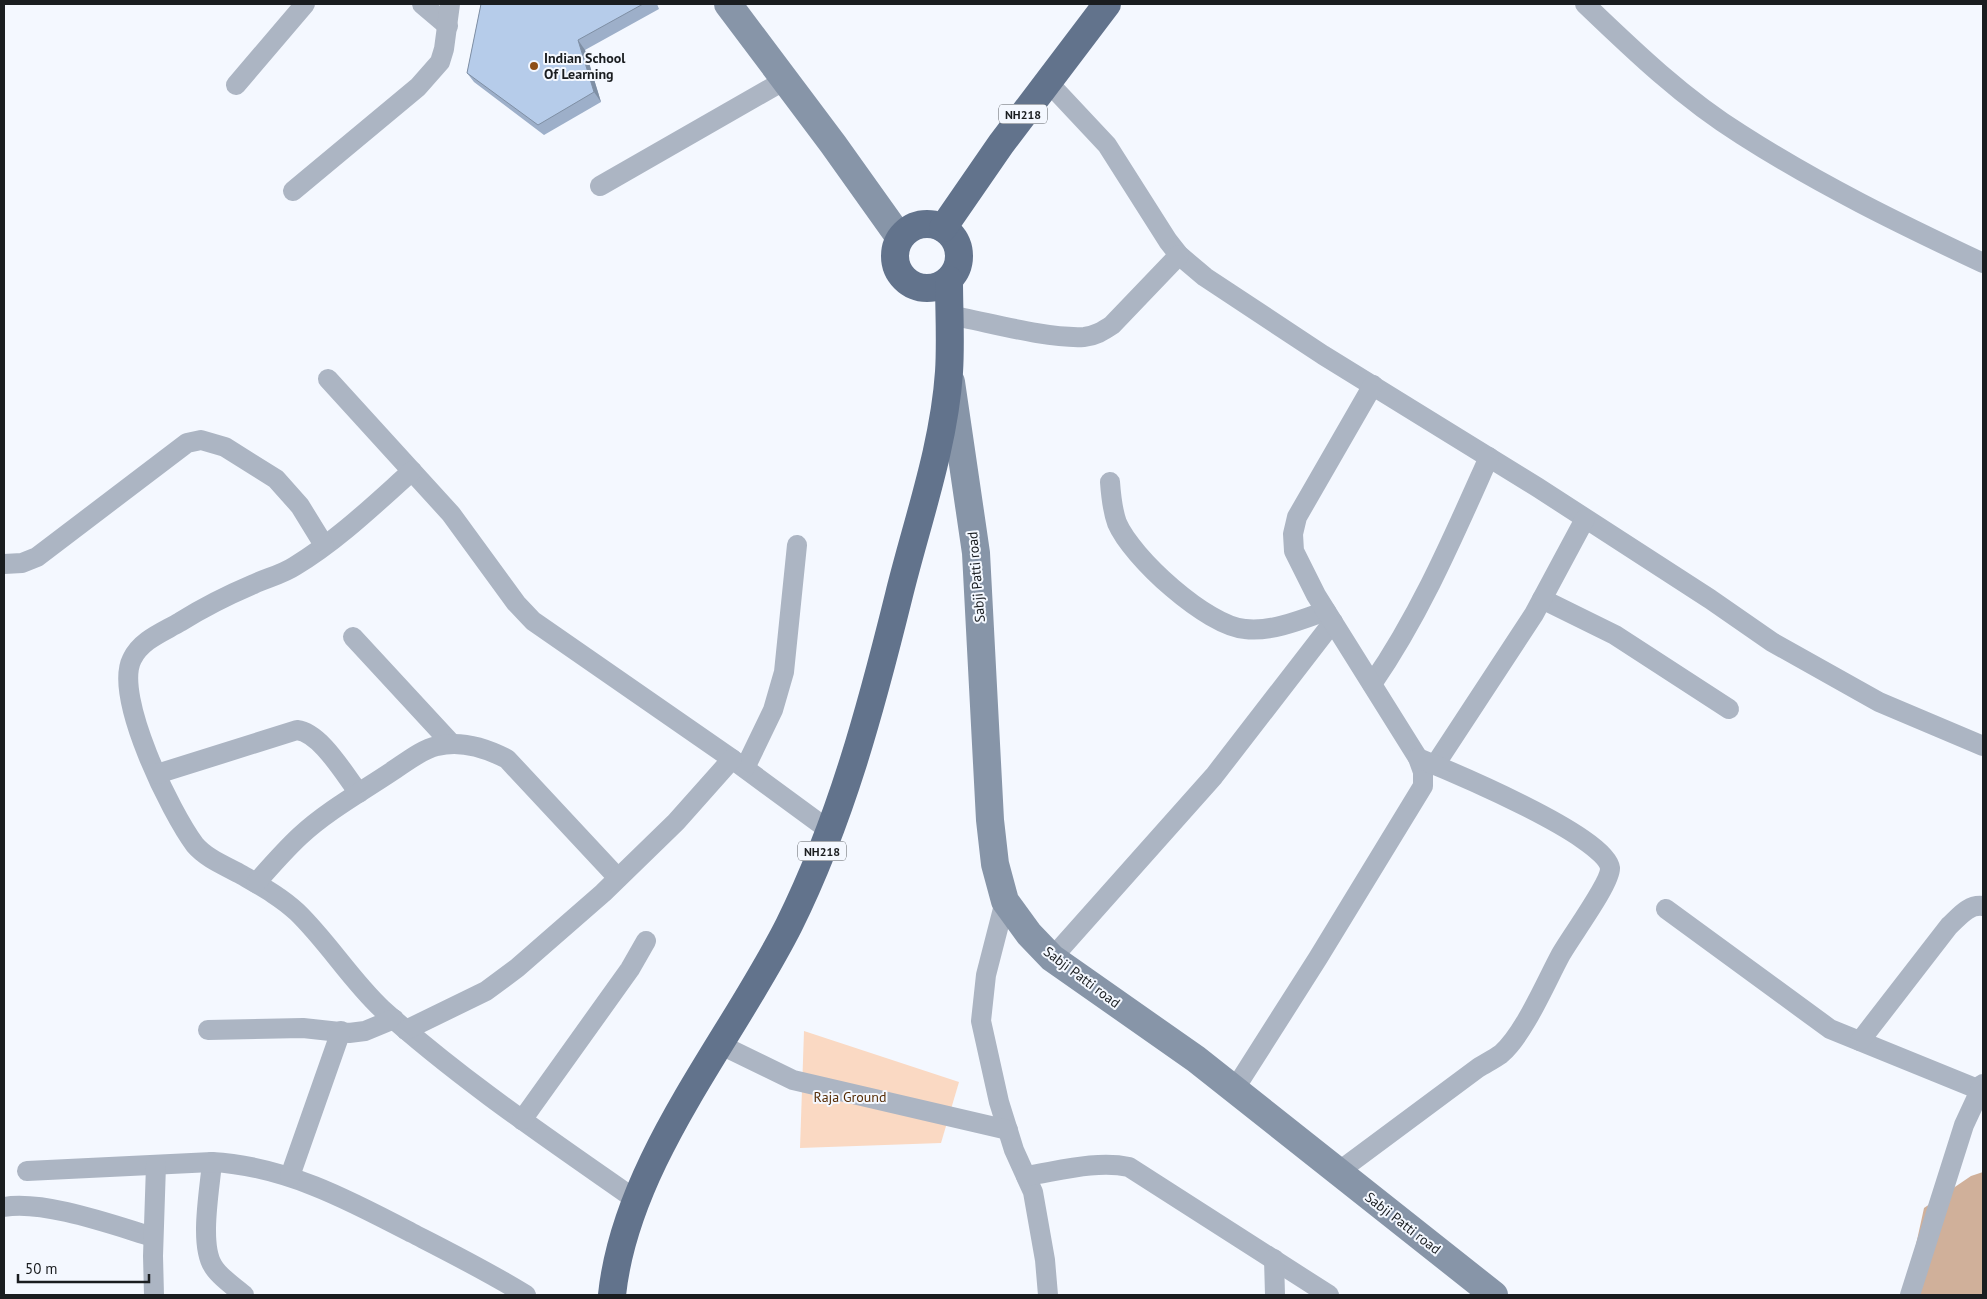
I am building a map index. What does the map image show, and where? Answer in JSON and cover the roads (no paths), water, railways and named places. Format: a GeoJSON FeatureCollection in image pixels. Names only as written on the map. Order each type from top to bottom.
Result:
{"type":"FeatureCollection","features":[{"type":"Feature","properties":{"kind":"highway","name":"NH218"},"geometry":{"type":"LineString","coordinates":[[612,1295],[614,1267],[636,1200],[664,1142],[789,926],[830,830],[858,749],[878,681],[933,465],[949,373],[949,280],[959,263],[959,253],[957,243],[943,228],[1047,81],[1107,4]]}},
{"type":"Feature","properties":{"kind":"highway"},"geometry":{"type":"LineString","coordinates":[[943,228],[932,224],[919,224],[908,230],[900,238],[895,249],[895,260],[898,271],[906,280],[916,286],[927,288],[939,286],[949,280]]}},
{"type":"Feature","properties":{"kind":"main road"},"geometry":{"type":"LineString","coordinates":[[728,4],[900,238]]}},
{"type":"Feature","properties":{"kind":"main road","name":"Sabji Patti road"},"geometry":{"type":"LineString","coordinates":[[949,373],[976,553],[990,820],[995,864],[1005,902],[1029,934],[1052,958],[1196,1060],[1494,1295]]}},
{"type":"Feature","properties":{"kind":"street"},"geometry":{"type":"LineString","coordinates":[[236,85],[305,4]]}},
{"type":"Feature","properties":{"kind":"street"},"geometry":{"type":"LineString","coordinates":[[422,4],[448,26]]}},
{"type":"Feature","properties":{"kind":"street"},"geometry":{"type":"LineString","coordinates":[[293,191],[418,86],[440,62],[448,26],[450,4]]}},
{"type":"Feature","properties":{"kind":"street"},"geometry":{"type":"LineString","coordinates":[[1585,4],[1650,67],[1741,134],[1858,204],[1983,263]]}},
{"type":"Feature","properties":{"kind":"street"},"geometry":{"type":"LineString","coordinates":[[600,186],[785,80]]}},
{"type":"Feature","properties":{"kind":"street"},"geometry":{"type":"LineString","coordinates":[[1047,81],[1106,145],[1179,255],[1205,277],[1373,386],[1489,457],[1710,598],[1772,642],[1879,702],[1983,746]]}},
{"type":"Feature","properties":{"kind":"street"},"geometry":{"type":"LineString","coordinates":[[949,315],[1065,336],[1085,337],[1100,333],[1112,325],[1179,255]]}},
{"type":"Feature","properties":{"kind":"street"},"geometry":{"type":"LineString","coordinates":[[328,379],[451,514],[516,603],[534,620],[830,830]]}},
{"type":"Feature","properties":{"kind":"street"},"geometry":{"type":"LineString","coordinates":[[1338,1172],[1501,1054],[1515,1038],[1568,941],[1607,882],[1610,869],[1607,859],[1591,844],[1519,803],[1477,782],[1427,762],[1372,684],[1330,617],[1294,551],[1293,534],[1297,517],[1373,386]]}},
{"type":"Feature","properties":{"kind":"street"},"geometry":{"type":"LineString","coordinates":[[4,564],[22,563],[37,557],[187,443],[200,440],[225,447],[276,479],[300,506],[324,545]]}},
{"type":"Feature","properties":{"kind":"street"},"geometry":{"type":"LineString","coordinates":[[1372,684],[1399,644],[1416,613],[1452,540],[1489,457]]}},
{"type":"Feature","properties":{"kind":"street"},"geometry":{"type":"LineString","coordinates":[[412,471],[353,524],[294,568],[229,595],[195,612],[138,649],[130,660],[129,671],[131,702],[139,734],[172,806],[196,846],[208,857],[256,883],[298,913],[379,1006],[429,1050],[522,1120],[636,1200]]}},
{"type":"Feature","properties":{"kind":"street"},"geometry":{"type":"LineString","coordinates":[[1110,482],[1112,508],[1125,537],[1171,589],[1228,625],[1258,630],[1330,617]]}},
{"type":"Feature","properties":{"kind":"street"},"geometry":{"type":"LineString","coordinates":[[1234,1090],[1416,801],[1423,786],[1423,772],[1427,762],[1542,599],[1585,519]]}},
{"type":"Feature","properties":{"kind":"street"},"geometry":{"type":"LineString","coordinates":[[208,1030],[304,1028],[365,1031],[400,1024],[486,991],[517,968],[618,878],[738,764],[773,710],[784,672],[797,545]]}},
{"type":"Feature","properties":{"kind":"street"},"geometry":{"type":"LineString","coordinates":[[1542,599],[1615,634],[1729,710]]}},
{"type":"Feature","properties":{"kind":"street"},"geometry":{"type":"LineString","coordinates":[[1052,958],[1214,776],[1330,617]]}},
{"type":"Feature","properties":{"kind":"street"},"geometry":{"type":"LineString","coordinates":[[353,637],[451,743]]}},
{"type":"Feature","properties":{"kind":"street"},"geometry":{"type":"LineString","coordinates":[[157,774],[297,730],[307,732],[318,740],[359,793]]}},
{"type":"Feature","properties":{"kind":"street"},"geometry":{"type":"LineString","coordinates":[[256,883],[301,835],[359,793],[435,746],[451,743],[485,749],[507,759],[618,878]]}},
{"type":"Feature","properties":{"kind":"street"},"geometry":{"type":"LineString","coordinates":[[1005,902],[986,975],[981,1021],[998,1102],[1033,1192],[1040,1228],[1048,1295]]}},
{"type":"Feature","properties":{"kind":"street"},"geometry":{"type":"LineString","coordinates":[[1860,1041],[1949,926],[1966,910],[1976,905],[1983,906]]}},
{"type":"Feature","properties":{"kind":"street"},"geometry":{"type":"LineString","coordinates":[[1666,910],[1830,1029],[1982,1087],[1964,1126],[1910,1295]]}},
{"type":"Feature","properties":{"kind":"street"},"geometry":{"type":"LineString","coordinates":[[522,1120],[630,969],[646,941]]}},
{"type":"Feature","properties":{"kind":"street"},"geometry":{"type":"LineString","coordinates":[[290,1176],[341,1031]]}},
{"type":"Feature","properties":{"kind":"street"},"geometry":{"type":"LineString","coordinates":[[719,1044],[793,1080],[1008,1130]]}},
{"type":"Feature","properties":{"kind":"street"},"geometry":{"type":"LineString","coordinates":[[212,1162],[207,1238],[208,1254],[213,1267],[244,1295]]}},
{"type":"Feature","properties":{"kind":"street"},"geometry":{"type":"LineString","coordinates":[[27,1171],[212,1162],[232,1163],[290,1176],[385,1219],[493,1275],[526,1295]]}},
{"type":"Feature","properties":{"kind":"street"},"geometry":{"type":"LineString","coordinates":[[1026,1176],[1117,1164],[1129,1167],[1329,1295]]}},
{"type":"Feature","properties":{"kind":"street"},"geometry":{"type":"LineString","coordinates":[[154,1295],[153,1237],[156,1165]]}},
{"type":"Feature","properties":{"kind":"street"},"geometry":{"type":"LineString","coordinates":[[4,1207],[32,1206],[89,1218],[153,1237]]}},
{"type":"Feature","properties":{"kind":"street"},"geometry":{"type":"LineString","coordinates":[[1274,1259],[1275,1295]]}},
{"type":"Feature","properties":{"kind":"place","name":"Indian School Of Learning"},"geometry":{"type":"Point","coordinates":[534,66]}},
{"type":"Feature","properties":{"kind":"park label","name":"Raja Ground"},"geometry":{"type":"Point","coordinates":[850,1097]}}]}
